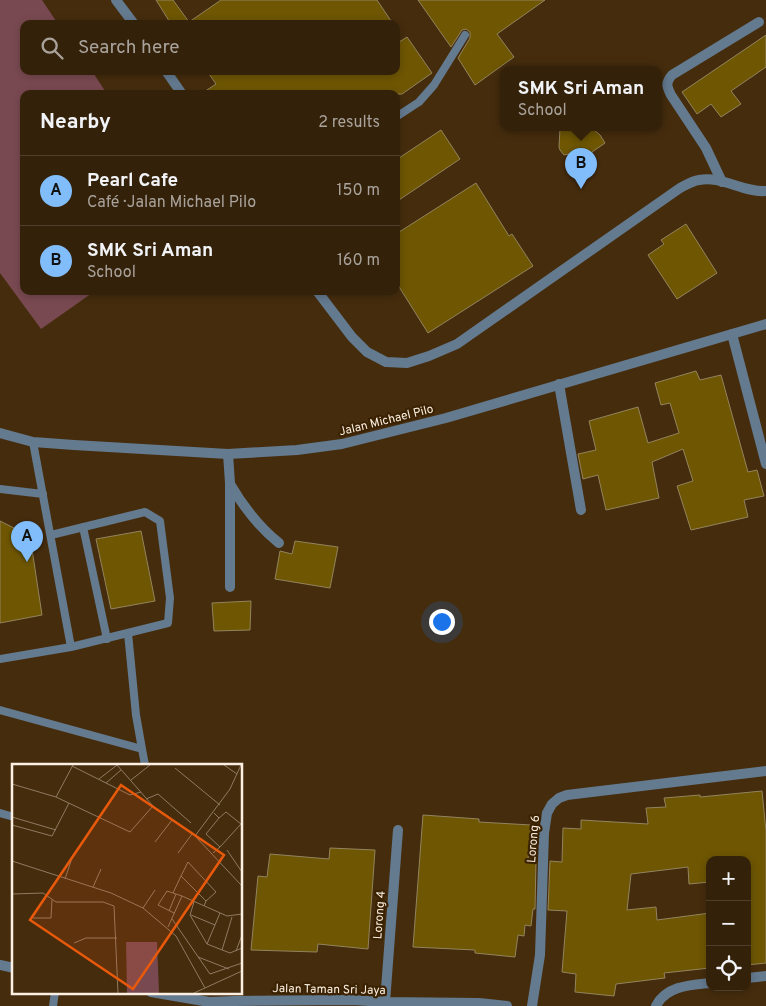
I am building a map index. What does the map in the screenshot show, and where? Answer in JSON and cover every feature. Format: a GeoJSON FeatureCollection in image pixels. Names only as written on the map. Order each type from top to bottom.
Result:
{"type":"FeatureCollection","features":[{"type":"Feature","properties":{"kind":"street"},"geometry":{"type":"LineString","coordinates":[[116,0],[131,20]]}},
{"type":"Feature","properties":{"kind":"street"},"geometry":{"type":"LineString","coordinates":[[722,182],[706,148],[671,95],[667,82],[672,75],[759,22]]}},
{"type":"Feature","properties":{"kind":"street"},"geometry":{"type":"LineString","coordinates":[[169,75],[179,90]]}},
{"type":"Feature","properties":{"kind":"street"},"geometry":{"type":"LineString","coordinates":[[320,295],[352,337],[367,352],[386,362],[407,363],[430,356],[456,344],[680,188],[694,181],[710,179],[752,191],[766,191]]}},
{"type":"Feature","properties":{"kind":"street","name":"Jalan Michael Pilo"},"geometry":{"type":"LineString","coordinates":[[0,433],[33,442],[228,454],[297,450],[342,444],[446,418],[766,324]]}},
{"type":"Feature","properties":{"kind":"street"},"geometry":{"type":"LineString","coordinates":[[732,334],[766,464]]}},
{"type":"Feature","properties":{"kind":"street"},"geometry":{"type":"LineString","coordinates":[[559,384],[581,510]]}},
{"type":"Feature","properties":{"kind":"street"},"geometry":{"type":"LineString","coordinates":[[228,454],[230,483],[230,587]]}},
{"type":"Feature","properties":{"kind":"street"},"geometry":{"type":"LineString","coordinates":[[230,483],[240,500],[267,534],[279,543]]}},
{"type":"Feature","properties":{"kind":"street","name":"Lorong 6"},"geometry":{"type":"LineString","coordinates":[[532,1006],[540,955],[544,833],[547,813],[552,804],[559,798],[567,795],[766,771]]}},
{"type":"Feature","properties":{"kind":"street","name":"Lorong 4"},"geometry":{"type":"LineString","coordinates":[[386,1002],[398,830]]}},
{"type":"Feature","properties":{"kind":"street"},"geometry":{"type":"LineString","coordinates":[[751,978],[766,976]]}},
{"type":"Feature","properties":{"kind":"street"},"geometry":{"type":"LineString","coordinates":[[656,1006],[669,992],[682,986],[706,983]]}},
{"type":"Feature","properties":{"kind":"street","name":"Jalan Taman Sri Jaya"},"geometry":{"type":"LineString","coordinates":[[161,994],[209,1004],[235,996],[386,1002],[479,1003],[507,1006]]}},
{"type":"Feature","properties":{"kind":"lane"},"geometry":{"type":"LineString","coordinates":[[400,114],[419,102],[434,85],[464,35]]}},
{"type":"Feature","properties":{"kind":"lane"},"geometry":{"type":"LineString","coordinates":[[33,442],[71,647]]}},
{"type":"Feature","properties":{"kind":"lane"},"geometry":{"type":"LineString","coordinates":[[0,490],[44,494]]}},
{"type":"Feature","properties":{"kind":"lane"},"geometry":{"type":"LineString","coordinates":[[0,659],[71,647],[168,623],[170,598],[160,521],[145,512],[51,534]]}},
{"type":"Feature","properties":{"kind":"lane"},"geometry":{"type":"LineString","coordinates":[[83,527],[107,639]]}},
{"type":"Feature","properties":{"kind":"lane"},"geometry":{"type":"LineString","coordinates":[[128,634],[136,715],[145,764]]}},
{"type":"Feature","properties":{"kind":"lane"},"geometry":{"type":"LineString","coordinates":[[0,710],[142,749]]}},
{"type":"Feature","properties":{"kind":"shaded area"},"geometry":{"type":"Polygon","coordinates":[[[0,0],[42,0],[55,20],[20,20],[20,75],[95,75],[104,90],[20,90],[20,295],[89,295],[41,329],[0,273],[0,0]]]}},
{"type":"Feature","properties":{"kind":"building"},"geometry":{"type":"Polygon","coordinates":[[[156,0],[173,0],[188,20],[168,20],[156,0]]]}},
{"type":"Feature","properties":{"kind":"building"},"geometry":{"type":"Polygon","coordinates":[[[221,0],[377,0],[390,20],[192,20],[221,0]]]}},
{"type":"Feature","properties":{"kind":"building"},"geometry":{"type":"Polygon","coordinates":[[[418,0],[545,0],[497,34],[514,57],[475,85],[458,58],[470,38],[470,32],[466,29],[462,30],[451,47],[418,0]]]}},
{"type":"Feature","properties":{"kind":"building"},"geometry":{"type":"Polygon","coordinates":[[[766,35],[766,67],[731,91],[741,104],[721,117],[711,104],[697,114],[682,92],[766,35]]]}},
{"type":"Feature","properties":{"kind":"building"},"geometry":{"type":"Polygon","coordinates":[[[407,37],[432,73],[402,94],[400,94],[400,90],[207,90],[216,84],[210,75],[400,75],[400,41],[407,37]]]}},
{"type":"Feature","properties":{"kind":"building"},"geometry":{"type":"Polygon","coordinates":[[[441,130],[460,159],[400,199],[400,157],[441,130]]]}},
{"type":"Feature","properties":{"kind":"building"},"geometry":{"type":"Polygon","coordinates":[[[560,131],[595,131],[605,143],[592,152],[590,158],[581,165],[573,153],[564,155],[559,147],[560,131]]]}},
{"type":"Feature","properties":{"kind":"building"},"geometry":{"type":"Polygon","coordinates":[[[476,183],[509,236],[512,234],[533,266],[428,333],[400,288],[400,231],[476,183]]]}},
{"type":"Feature","properties":{"kind":"building"},"geometry":{"type":"Polygon","coordinates":[[[686,224],[717,273],[677,299],[648,255],[664,244],[661,240],[686,224]]]}},
{"type":"Feature","properties":{"kind":"building"},"geometry":{"type":"Polygon","coordinates":[[[696,371],[700,380],[721,375],[748,472],[757,470],[764,496],[744,500],[748,517],[691,530],[677,486],[693,481],[683,449],[652,462],[659,498],[606,510],[598,475],[583,479],[578,454],[596,450],[589,421],[638,407],[648,443],[679,433],[670,403],[661,405],[655,383],[696,371]]]}},
{"type":"Feature","properties":{"kind":"building"},"geometry":{"type":"Polygon","coordinates":[[[0,521],[30,536],[42,615],[0,623],[0,521]]]}},
{"type":"Feature","properties":{"kind":"building"},"geometry":{"type":"Polygon","coordinates":[[[141,531],[155,601],[111,609],[96,539],[141,531]]]}},
{"type":"Feature","properties":{"kind":"building"},"geometry":{"type":"Polygon","coordinates":[[[295,541],[338,547],[330,588],[275,579],[280,551],[292,554],[295,541]]]}},
{"type":"Feature","properties":{"kind":"building"},"geometry":{"type":"Polygon","coordinates":[[[251,601],[250,630],[214,631],[212,603],[251,601]]]}},
{"type":"Feature","properties":{"kind":"building"},"geometry":{"type":"Polygon","coordinates":[[[762,791],[766,831],[766,963],[751,965],[751,856],[706,856],[706,882],[689,884],[688,867],[631,874],[627,910],[656,907],[657,920],[706,914],[706,968],[664,973],[665,978],[616,984],[614,996],[575,992],[576,974],[562,972],[567,911],[548,910],[550,861],[562,862],[563,828],[581,829],[581,820],[648,824],[646,808],[666,807],[664,798],[700,795],[700,797],[762,791]]]}},
{"type":"Feature","properties":{"kind":"building"},"geometry":{"type":"Polygon","coordinates":[[[423,815],[479,819],[479,822],[531,825],[528,859],[536,860],[535,909],[533,909],[531,926],[525,925],[524,936],[518,935],[515,957],[475,953],[475,950],[413,947],[423,815]]]}},
{"type":"Feature","properties":{"kind":"building"},"geometry":{"type":"Polygon","coordinates":[[[330,848],[375,850],[368,949],[318,944],[317,952],[251,950],[258,876],[267,877],[270,854],[329,859],[330,848]]]}},
{"type":"Feature","properties":{"kind":"place","name":"SMK Sri Aman"},"geometry":{"type":"Point","coordinates":[581,189]}},
{"type":"Feature","properties":{"kind":"place","name":"Pearl Cafe"},"geometry":{"type":"Point","coordinates":[27,562]}}]}
